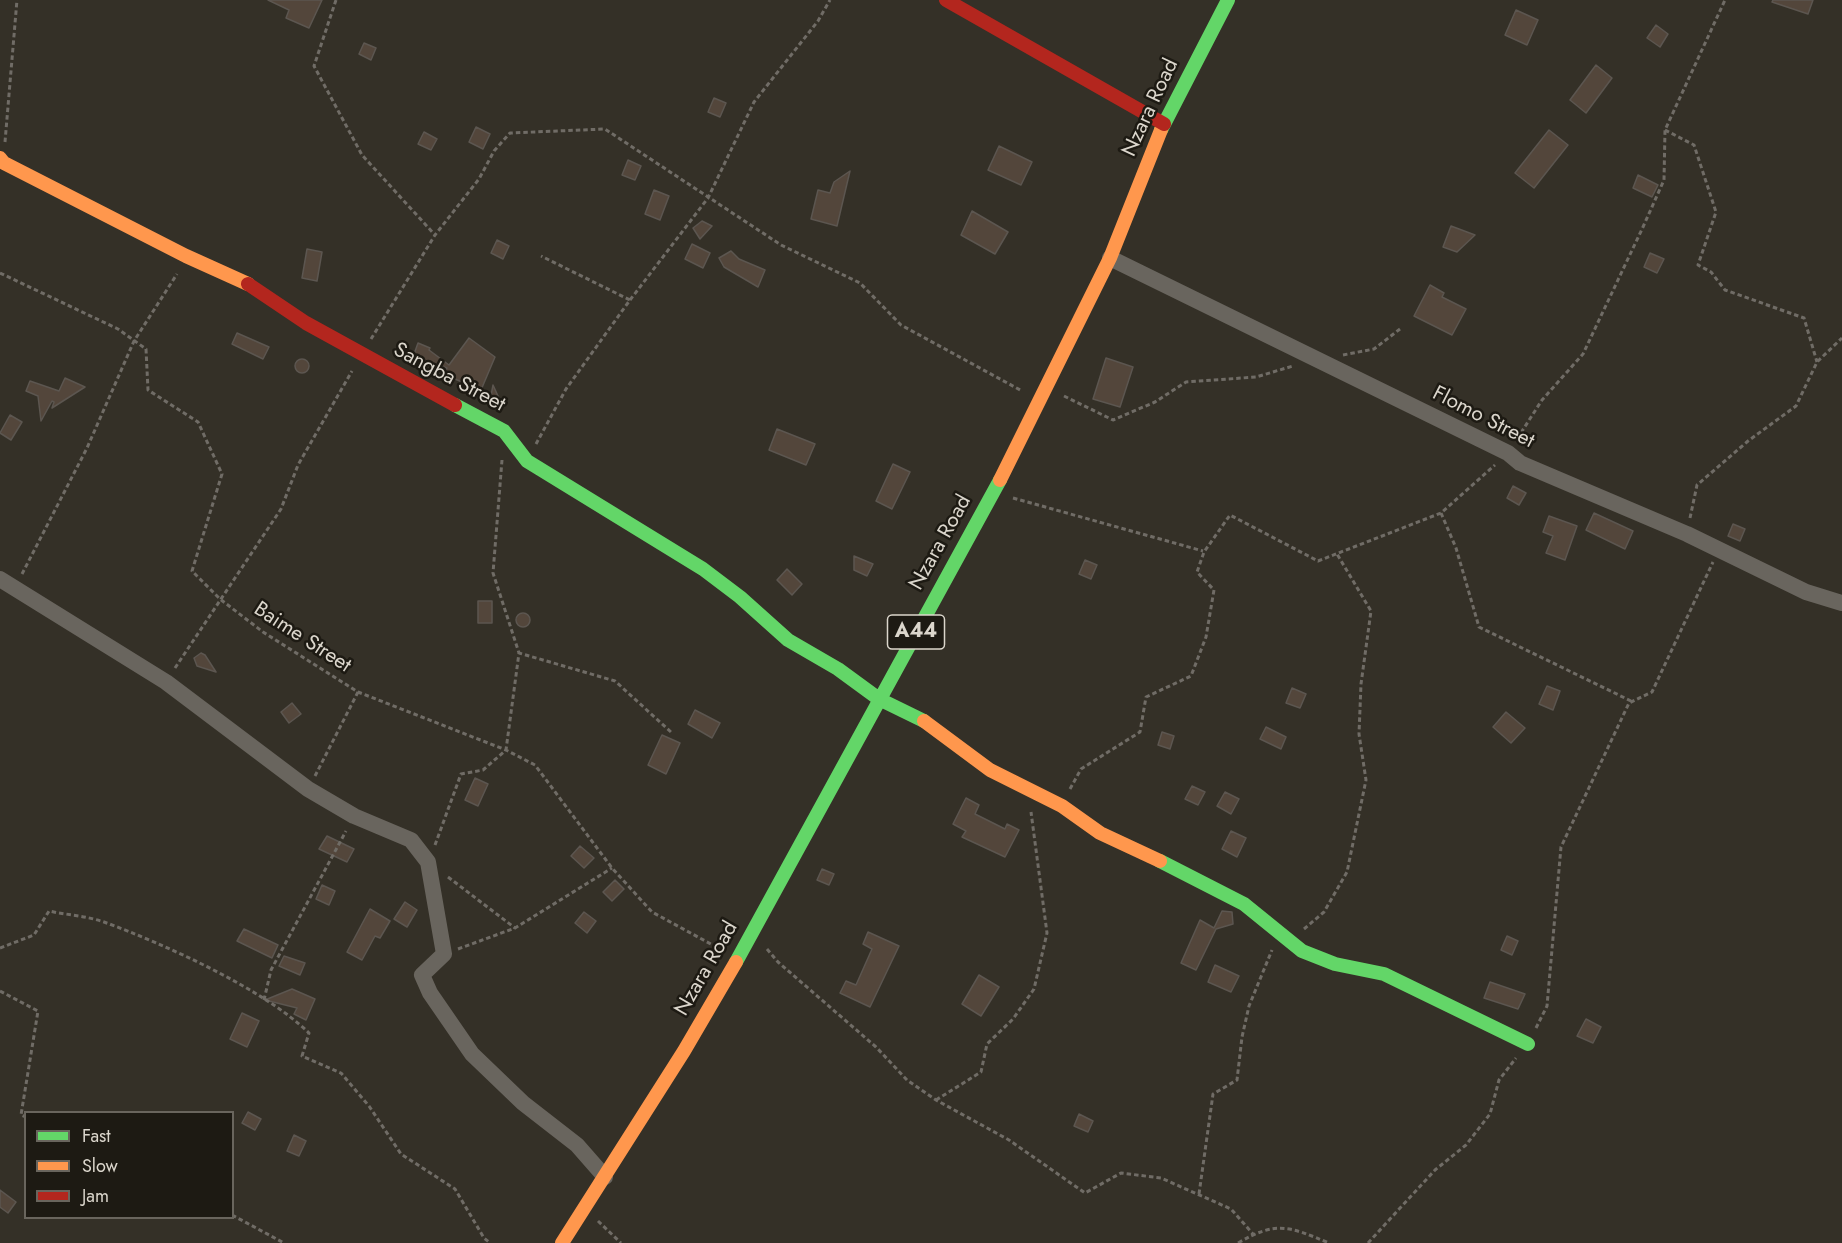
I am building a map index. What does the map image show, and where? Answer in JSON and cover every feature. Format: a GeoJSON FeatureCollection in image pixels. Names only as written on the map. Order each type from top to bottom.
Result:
{"type":"FeatureCollection","features":[{"type":"Feature","properties":{"kind":"street"},"geometry":{"type":"LineString","coordinates":[[946,0],[1164,124]]}},
{"type":"Feature","properties":{"kind":"street","name":"Nzara Road"},"geometry":{"type":"LineString","coordinates":[[562,1243],[605,1177],[753,932],[994,492],[1110,258],[1164,124],[1228,0]]}},
{"type":"Feature","properties":{"kind":"street","name":"Sangba Street"},"geometry":{"type":"LineString","coordinates":[[2,160],[186,256],[247,283],[306,323],[504,431],[527,461],[703,569],[740,597],[788,640],[838,669],[879,699],[926,722],[990,770],[1062,806],[1100,833],[1211,885],[1244,904],[1302,951],[1335,964],[1384,974],[1528,1044]]}},
{"type":"Feature","properties":{"kind":"street","name":"Flomo Street"},"geometry":{"type":"LineString","coordinates":[[1110,258],[1229,314],[1316,360],[1508,453],[1520,463],[1686,534],[1806,592],[1842,603]]}},
{"type":"Feature","properties":{"kind":"street"},"geometry":{"type":"LineString","coordinates":[[7,583],[166,682],[308,789],[354,816],[411,840],[428,862],[444,954],[422,975],[430,993],[472,1054],[523,1103],[577,1145],[605,1177]]}},
{"type":"Feature","properties":{"kind":"path"},"geometry":{"type":"LineString","coordinates":[[2,160],[17,0]]}},
{"type":"Feature","properties":{"kind":"path"},"geometry":{"type":"LineString","coordinates":[[336,0],[314,66],[362,154],[435,235]]}},
{"type":"Feature","properties":{"kind":"path"},"geometry":{"type":"LineString","coordinates":[[527,461],[566,389],[708,198],[753,102],[818,21],[830,0]]}},
{"type":"Feature","properties":{"kind":"path"},"geometry":{"type":"LineString","coordinates":[[1062,806],[1081,770],[1140,732],[1146,697],[1191,676],[1206,637],[1214,590],[1197,572],[1204,552],[1230,514],[1318,561],[1441,513],[1508,453],[1542,400],[1583,354],[1664,180],[1665,130],[1725,0]]}},
{"type":"Feature","properties":{"kind":"path"},"geometry":{"type":"LineString","coordinates":[[166,682],[281,509],[298,465],[361,354],[435,235],[479,179],[494,151],[510,133],[605,129],[782,245],[860,283],[901,325],[1039,400],[1061,394],[1113,420],[1155,402],[1186,382],[1256,377],[1316,360],[1374,349],[1401,329]]}},
{"type":"Feature","properties":{"kind":"path"},"geometry":{"type":"LineString","coordinates":[[1665,130],[1694,145],[1716,212],[1698,265],[1711,272],[1725,290],[1804,318],[1817,362]]}},
{"type":"Feature","properties":{"kind":"path"},"geometry":{"type":"LineString","coordinates":[[7,583],[87,448],[134,341],[186,256]]}},
{"type":"Feature","properties":{"kind":"path"},"geometry":{"type":"LineString","coordinates":[[541,256],[630,300]]}},
{"type":"Feature","properties":{"kind":"path","name":"Baime Street"},"geometry":{"type":"LineString","coordinates":[[0,273],[118,329],[146,350],[148,390],[198,422],[222,474],[192,571],[220,599],[263,632],[358,692],[506,750],[535,765],[612,868],[652,912],[738,958]]}},
{"type":"Feature","properties":{"kind":"path"},"geometry":{"type":"LineString","coordinates":[[1686,534],[1697,485],[1748,441],[1796,406],[1817,362],[1842,338]]}},
{"type":"Feature","properties":{"kind":"path"},"geometry":{"type":"LineString","coordinates":[[504,431],[493,573],[519,653],[506,750],[483,770],[461,774],[428,862],[515,928]]}},
{"type":"Feature","properties":{"kind":"path"},"geometry":{"type":"LineString","coordinates":[[994,492],[1204,552]]}},
{"type":"Feature","properties":{"kind":"path"},"geometry":{"type":"LineString","coordinates":[[1441,513],[1456,548],[1479,627],[1631,700]]}},
{"type":"Feature","properties":{"kind":"path"},"geometry":{"type":"LineString","coordinates":[[1368,1243],[1435,1170],[1466,1145],[1490,1114],[1498,1080],[1528,1044],[1547,1006],[1561,847],[1631,700],[1652,692],[1719,550]]}},
{"type":"Feature","properties":{"kind":"path"},"geometry":{"type":"LineString","coordinates":[[1199,1194],[1213,1094],[1238,1080],[1242,1037],[1249,1006],[1278,933],[1299,933],[1324,912],[1347,872],[1366,780],[1359,734],[1362,684],[1371,611],[1337,554]]}},
{"type":"Feature","properties":{"kind":"path"},"geometry":{"type":"LineString","coordinates":[[519,653],[615,681],[672,733]]}},
{"type":"Feature","properties":{"kind":"path"},"geometry":{"type":"LineString","coordinates":[[308,789],[358,692]]}},
{"type":"Feature","properties":{"kind":"path"},"geometry":{"type":"LineString","coordinates":[[936,1100],[981,1072],[987,1044],[1013,1019],[1034,989],[1047,933],[1027,790]]}},
{"type":"Feature","properties":{"kind":"path"},"geometry":{"type":"LineString","coordinates":[[264,1000],[271,970],[354,816]]}},
{"type":"Feature","properties":{"kind":"path"},"geometry":{"type":"LineString","coordinates":[[444,954],[515,928],[612,868]]}},
{"type":"Feature","properties":{"kind":"path"},"geometry":{"type":"LineString","coordinates":[[0,948],[34,935],[50,911],[102,921],[199,963],[291,1015],[309,1033],[302,1056],[341,1073],[369,1106],[401,1154],[455,1189],[484,1238],[490,1243]]}},
{"type":"Feature","properties":{"kind":"path"},"geometry":{"type":"LineString","coordinates":[[753,932],[778,962],[876,1047],[907,1080],[936,1100],[1009,1140],[1085,1192],[1121,1173],[1161,1178],[1232,1209],[1253,1234]]}},
{"type":"Feature","properties":{"kind":"path"},"geometry":{"type":"LineString","coordinates":[[0,991],[38,1011],[21,1115],[24,1116]]}},
{"type":"Feature","properties":{"kind":"path"},"geometry":{"type":"LineString","coordinates":[[584,1207],[621,1243]]}},
{"type":"Feature","properties":{"kind":"path"},"geometry":{"type":"LineString","coordinates":[[234,1216],[284,1243]]}},
{"type":"Feature","properties":{"kind":"path"},"geometry":{"type":"LineString","coordinates":[[1238,1243],[1259,1230],[1292,1227],[1329,1243]]}},
{"type":"Feature","properties":{"kind":"building"},"geometry":{"type":"Polygon","coordinates":[[[268,0],[322,0],[309,28],[286,18],[289,10],[268,0]]]}},
{"type":"Feature","properties":{"kind":"building"},"geometry":{"type":"Polygon","coordinates":[[[1773,0],[1813,0],[1808,14],[1772,2],[1773,0]]]}},
{"type":"Feature","properties":{"kind":"building"},"geometry":{"type":"Polygon","coordinates":[[[1516,10],[1538,20],[1527,45],[1505,35],[1516,10]]]}},
{"type":"Feature","properties":{"kind":"building"},"geometry":{"type":"Polygon","coordinates":[[[1656,25],[1668,34],[1660,47],[1647,38],[1656,25]]]}},
{"type":"Feature","properties":{"kind":"building"},"geometry":{"type":"Polygon","coordinates":[[[364,43],[376,48],[371,60],[359,54],[364,43]]]}},
{"type":"Feature","properties":{"kind":"building"},"geometry":{"type":"Polygon","coordinates":[[[1596,65],[1612,78],[1586,113],[1570,100],[1596,65]]]}},
{"type":"Feature","properties":{"kind":"building"},"geometry":{"type":"Polygon","coordinates":[[[714,98],[726,103],[720,117],[708,112],[714,98]]]}},
{"type":"Feature","properties":{"kind":"building"},"geometry":{"type":"Polygon","coordinates":[[[476,127],[490,134],[483,149],[469,142],[476,127]]]}},
{"type":"Feature","properties":{"kind":"building"},"geometry":{"type":"Polygon","coordinates":[[[1549,130],[1568,145],[1534,188],[1515,173],[1549,130]]]}},
{"type":"Feature","properties":{"kind":"building"},"geometry":{"type":"Polygon","coordinates":[[[424,132],[437,139],[431,150],[418,144],[424,132]]]}},
{"type":"Feature","properties":{"kind":"building"},"geometry":{"type":"Polygon","coordinates":[[[999,146],[1032,162],[1021,185],[988,170],[999,146]]]}},
{"type":"Feature","properties":{"kind":"building"},"geometry":{"type":"Polygon","coordinates":[[[628,160],[641,166],[635,180],[622,175],[628,160]]]}},
{"type":"Feature","properties":{"kind":"building"},"geometry":{"type":"Polygon","coordinates":[[[850,171],[837,226],[811,219],[818,190],[830,193],[834,182],[850,171]]]}},
{"type":"Feature","properties":{"kind":"building"},"geometry":{"type":"Polygon","coordinates":[[[1638,175],[1658,185],[1652,197],[1633,188],[1638,175]]]}},
{"type":"Feature","properties":{"kind":"building"},"geometry":{"type":"Polygon","coordinates":[[[654,190],[669,196],[660,220],[645,214],[654,190]]]}},
{"type":"Feature","properties":{"kind":"building"},"geometry":{"type":"Polygon","coordinates":[[[972,211],[1008,232],[995,254],[961,235],[972,211]]]}},
{"type":"Feature","properties":{"kind":"building"},"geometry":{"type":"Polygon","coordinates":[[[702,221],[712,226],[700,239],[693,228],[702,221]]]}},
{"type":"Feature","properties":{"kind":"building"},"geometry":{"type":"Polygon","coordinates":[[[1451,226],[1475,235],[1457,252],[1443,247],[1451,226]]]}},
{"type":"Feature","properties":{"kind":"building"},"geometry":{"type":"Polygon","coordinates":[[[497,240],[509,246],[503,259],[491,253],[497,240]]]}},
{"type":"Feature","properties":{"kind":"building"},"geometry":{"type":"Polygon","coordinates":[[[692,244],[710,253],[703,268],[685,259],[692,244]]]}},
{"type":"Feature","properties":{"kind":"building"},"geometry":{"type":"Polygon","coordinates":[[[307,249],[322,252],[317,281],[302,278],[307,249]]]}},
{"type":"Feature","properties":{"kind":"building"},"geometry":{"type":"Polygon","coordinates":[[[731,251],[739,259],[765,270],[758,287],[724,267],[719,258],[731,251]]]}},
{"type":"Feature","properties":{"kind":"building"},"geometry":{"type":"Polygon","coordinates":[[[1650,253],[1664,259],[1657,273],[1644,267],[1650,253]]]}},
{"type":"Feature","properties":{"kind":"building"},"geometry":{"type":"Polygon","coordinates":[[[1430,285],[1444,293],[1442,297],[1466,309],[1452,335],[1414,316],[1430,285]]]}},
{"type":"Feature","properties":{"kind":"building"},"geometry":{"type":"Polygon","coordinates":[[[237,333],[269,347],[263,359],[232,344],[237,333]]]}},
{"type":"Feature","properties":{"kind":"building"},"geometry":{"type":"Polygon","coordinates":[[[469,338],[495,357],[481,390],[455,379],[445,371],[447,368],[413,357],[418,343],[430,348],[429,350],[449,365],[469,338]]]}},
{"type":"Feature","properties":{"kind":"building"},"geometry":{"type":"Polygon","coordinates":[[[1106,358],[1133,367],[1120,407],[1093,399],[1106,358]]]}},
{"type":"Feature","properties":{"kind":"building"},"geometry":{"type":"Polygon","coordinates":[[[299,359],[305,359],[309,366],[305,373],[299,373],[295,369],[295,363],[299,359]]]}},
{"type":"Feature","properties":{"kind":"building"},"geometry":{"type":"Polygon","coordinates":[[[65,378],[85,387],[52,408],[54,402],[52,401],[41,421],[38,396],[26,391],[30,381],[59,391],[65,378]]]}},
{"type":"Feature","properties":{"kind":"building"},"geometry":{"type":"Polygon","coordinates":[[[493,385],[503,407],[499,411],[489,406],[493,385]]]}},
{"type":"Feature","properties":{"kind":"building"},"geometry":{"type":"Polygon","coordinates":[[[10,415],[22,422],[11,440],[0,433],[10,415]]]}},
{"type":"Feature","properties":{"kind":"building"},"geometry":{"type":"Polygon","coordinates":[[[777,429],[815,444],[806,465],[769,450],[777,429]]]}},
{"type":"Feature","properties":{"kind":"building"},"geometry":{"type":"Polygon","coordinates":[[[893,464],[910,472],[892,509],[876,501],[893,464]]]}},
{"type":"Feature","properties":{"kind":"building"},"geometry":{"type":"Polygon","coordinates":[[[1513,486],[1526,493],[1519,505],[1507,498],[1513,486]]]}},
{"type":"Feature","properties":{"kind":"building"},"geometry":{"type":"Polygon","coordinates":[[[1594,513],[1633,531],[1625,549],[1586,530],[1594,513]]]}},
{"type":"Feature","properties":{"kind":"building"},"geometry":{"type":"Polygon","coordinates":[[[1549,516],[1577,526],[1565,560],[1546,553],[1553,536],[1543,532],[1549,516]]]}},
{"type":"Feature","properties":{"kind":"building"},"geometry":{"type":"Polygon","coordinates":[[[1733,524],[1745,529],[1740,541],[1728,536],[1733,524]]]}},
{"type":"Feature","properties":{"kind":"building"},"geometry":{"type":"Polygon","coordinates":[[[854,556],[873,564],[867,576],[854,570],[854,556]]]}},
{"type":"Feature","properties":{"kind":"building"},"geometry":{"type":"Polygon","coordinates":[[[1085,560],[1097,565],[1091,579],[1079,574],[1085,560]]]}},
{"type":"Feature","properties":{"kind":"building"},"geometry":{"type":"Polygon","coordinates":[[[787,569],[802,584],[792,595],[777,580],[787,569]]]}},
{"type":"Feature","properties":{"kind":"building"},"geometry":{"type":"Polygon","coordinates":[[[478,601],[492,601],[492,623],[478,623],[478,601]]]}},
{"type":"Feature","properties":{"kind":"building"},"geometry":{"type":"Polygon","coordinates":[[[520,613],[526,613],[530,620],[526,627],[520,627],[516,623],[516,617],[520,613]]]}},
{"type":"Feature","properties":{"kind":"building"},"geometry":{"type":"Polygon","coordinates":[[[201,653],[205,655],[216,672],[197,666],[194,658],[201,653]]]}},
{"type":"Feature","properties":{"kind":"building"},"geometry":{"type":"Polygon","coordinates":[[[1547,686],[1560,691],[1553,710],[1539,704],[1547,686]]]}},
{"type":"Feature","properties":{"kind":"building"},"geometry":{"type":"Polygon","coordinates":[[[1292,688],[1306,694],[1300,708],[1286,703],[1292,688]]]}},
{"type":"Feature","properties":{"kind":"building"},"geometry":{"type":"Polygon","coordinates":[[[292,703],[301,714],[289,723],[281,712],[292,703]]]}},
{"type":"Feature","properties":{"kind":"building"},"geometry":{"type":"Polygon","coordinates":[[[695,710],[720,723],[712,738],[688,724],[695,710]]]}},
{"type":"Feature","properties":{"kind":"building"},"geometry":{"type":"Polygon","coordinates":[[[1506,712],[1525,728],[1511,743],[1493,727],[1506,712]]]}},
{"type":"Feature","properties":{"kind":"building"},"geometry":{"type":"Polygon","coordinates":[[[1266,727],[1286,737],[1281,749],[1260,739],[1266,727]]]}},
{"type":"Feature","properties":{"kind":"building"},"geometry":{"type":"Polygon","coordinates":[[[1162,732],[1174,736],[1170,749],[1158,745],[1162,732]]]}},
{"type":"Feature","properties":{"kind":"building"},"geometry":{"type":"Polygon","coordinates":[[[662,735],[680,743],[666,774],[648,765],[662,735]]]}},
{"type":"Feature","properties":{"kind":"building"},"geometry":{"type":"Polygon","coordinates":[[[475,778],[488,784],[478,806],[465,800],[475,778]]]}},
{"type":"Feature","properties":{"kind":"building"},"geometry":{"type":"Polygon","coordinates":[[[1192,786],[1205,792],[1198,805],[1185,799],[1192,786]]]}},
{"type":"Feature","properties":{"kind":"building"},"geometry":{"type":"Polygon","coordinates":[[[1225,792],[1239,799],[1231,814],[1217,806],[1225,792]]]}},
{"type":"Feature","properties":{"kind":"building"},"geometry":{"type":"Polygon","coordinates":[[[966,798],[979,805],[975,814],[1005,829],[1007,824],[1019,830],[1005,857],[962,837],[966,831],[953,824],[966,798]]]}},
{"type":"Feature","properties":{"kind":"building"},"geometry":{"type":"Polygon","coordinates":[[[1231,831],[1246,838],[1237,857],[1222,849],[1231,831]]]}},
{"type":"Feature","properties":{"kind":"building"},"geometry":{"type":"Polygon","coordinates":[[[327,836],[354,849],[347,862],[319,849],[327,836]]]}},
{"type":"Feature","properties":{"kind":"building"},"geometry":{"type":"Polygon","coordinates":[[[580,846],[594,858],[584,868],[571,856],[580,846]]]}},
{"type":"Feature","properties":{"kind":"building"},"geometry":{"type":"Polygon","coordinates":[[[822,869],[834,874],[829,885],[817,880],[822,869]]]}},
{"type":"Feature","properties":{"kind":"building"},"geometry":{"type":"Polygon","coordinates":[[[615,880],[624,889],[612,901],[603,892],[615,880]]]}},
{"type":"Feature","properties":{"kind":"building"},"geometry":{"type":"Polygon","coordinates":[[[322,885],[335,891],[329,905],[316,899],[322,885]]]}},
{"type":"Feature","properties":{"kind":"building"},"geometry":{"type":"Polygon","coordinates":[[[405,902],[417,910],[407,927],[394,919],[405,902]]]}},
{"type":"Feature","properties":{"kind":"building"},"geometry":{"type":"Polygon","coordinates":[[[370,909],[390,921],[380,938],[375,936],[362,960],[347,952],[370,909]]]}},
{"type":"Feature","properties":{"kind":"building"},"geometry":{"type":"Polygon","coordinates":[[[1222,911],[1232,912],[1233,924],[1216,929],[1196,970],[1181,963],[1200,920],[1214,928],[1222,911]]]}},
{"type":"Feature","properties":{"kind":"building"},"geometry":{"type":"Polygon","coordinates":[[[584,912],[596,921],[587,933],[575,923],[584,912]]]}},
{"type":"Feature","properties":{"kind":"building"},"geometry":{"type":"Polygon","coordinates":[[[244,929],[278,945],[272,958],[237,941],[244,929]]]}},
{"type":"Feature","properties":{"kind":"building"},"geometry":{"type":"Polygon","coordinates":[[[868,932],[899,946],[870,1007],[840,993],[846,981],[856,985],[872,949],[863,944],[868,932]]]}},
{"type":"Feature","properties":{"kind":"building"},"geometry":{"type":"Polygon","coordinates":[[[1507,936],[1518,941],[1512,955],[1501,950],[1507,936]]]}},
{"type":"Feature","properties":{"kind":"building"},"geometry":{"type":"Polygon","coordinates":[[[284,956],[305,963],[300,975],[279,966],[284,956]]]}},
{"type":"Feature","properties":{"kind":"building"},"geometry":{"type":"Polygon","coordinates":[[[1215,965],[1239,976],[1231,992],[1208,982],[1215,965]]]}},
{"type":"Feature","properties":{"kind":"building"},"geometry":{"type":"Polygon","coordinates":[[[979,975],[999,987],[981,1016],[962,1004],[979,975]]]}},
{"type":"Feature","properties":{"kind":"building"},"geometry":{"type":"Polygon","coordinates":[[[1490,982],[1525,994],[1518,1009],[1484,998],[1490,982]]]}},
{"type":"Feature","properties":{"kind":"building"},"geometry":{"type":"Polygon","coordinates":[[[292,989],[315,999],[306,1020],[294,1014],[297,1008],[265,1000],[292,989]]]}},
{"type":"Feature","properties":{"kind":"building"},"geometry":{"type":"Polygon","coordinates":[[[242,1013],[259,1021],[247,1047],[230,1039],[242,1013]]]}},
{"type":"Feature","properties":{"kind":"building"},"geometry":{"type":"Polygon","coordinates":[[[1586,1019],[1601,1027],[1593,1043],[1577,1036],[1586,1019]]]}},
{"type":"Feature","properties":{"kind":"building"},"geometry":{"type":"Polygon","coordinates":[[[248,1112],[261,1119],[255,1130],[242,1123],[248,1112]]]}},
{"type":"Feature","properties":{"kind":"building"},"geometry":{"type":"Polygon","coordinates":[[[1079,1114],[1093,1121],[1088,1132],[1074,1126],[1079,1114]]]}},
{"type":"Feature","properties":{"kind":"building"},"geometry":{"type":"Polygon","coordinates":[[[294,1135],[306,1141],[299,1156],[287,1151],[294,1135]]]}},
{"type":"Feature","properties":{"kind":"building"},"geometry":{"type":"Polygon","coordinates":[[[0,1190],[16,1202],[8,1213],[0,1207],[0,1190]]]}},
{"type":"Feature","properties":{"kind":"traffic: fast"},"geometry":{"type":"LineString","coordinates":[[1161,130],[1228,0]]}},
{"type":"Feature","properties":{"kind":"traffic: fast"},"geometry":{"type":"LineString","coordinates":[[455,405],[504,431],[527,461],[703,569],[740,597],[788,640],[838,669],[879,699],[924,721]]}},
{"type":"Feature","properties":{"kind":"traffic: fast"},"geometry":{"type":"LineString","coordinates":[[736,962],[1000,480]]}},
{"type":"Feature","properties":{"kind":"traffic: fast"},"geometry":{"type":"LineString","coordinates":[[1160,861],[1244,904],[1302,951],[1335,964],[1384,974],[1528,1044]]}},
{"type":"Feature","properties":{"kind":"traffic: slow"},"geometry":{"type":"LineString","coordinates":[[1000,480],[1110,258],[1161,130]]}},
{"type":"Feature","properties":{"kind":"traffic: slow"},"geometry":{"type":"LineString","coordinates":[[0,158],[4,163],[186,256],[248,284]]}},
{"type":"Feature","properties":{"kind":"traffic: slow"},"geometry":{"type":"LineString","coordinates":[[924,721],[990,770],[1062,806],[1100,833],[1160,861]]}},
{"type":"Feature","properties":{"kind":"traffic: slow"},"geometry":{"type":"LineString","coordinates":[[562,1243],[684,1051],[736,962]]}},
{"type":"Feature","properties":{"kind":"traffic: jam"},"geometry":{"type":"LineString","coordinates":[[946,0],[1164,124]]}},
{"type":"Feature","properties":{"kind":"traffic: jam"},"geometry":{"type":"LineString","coordinates":[[248,284],[306,323],[455,405]]}}]}
